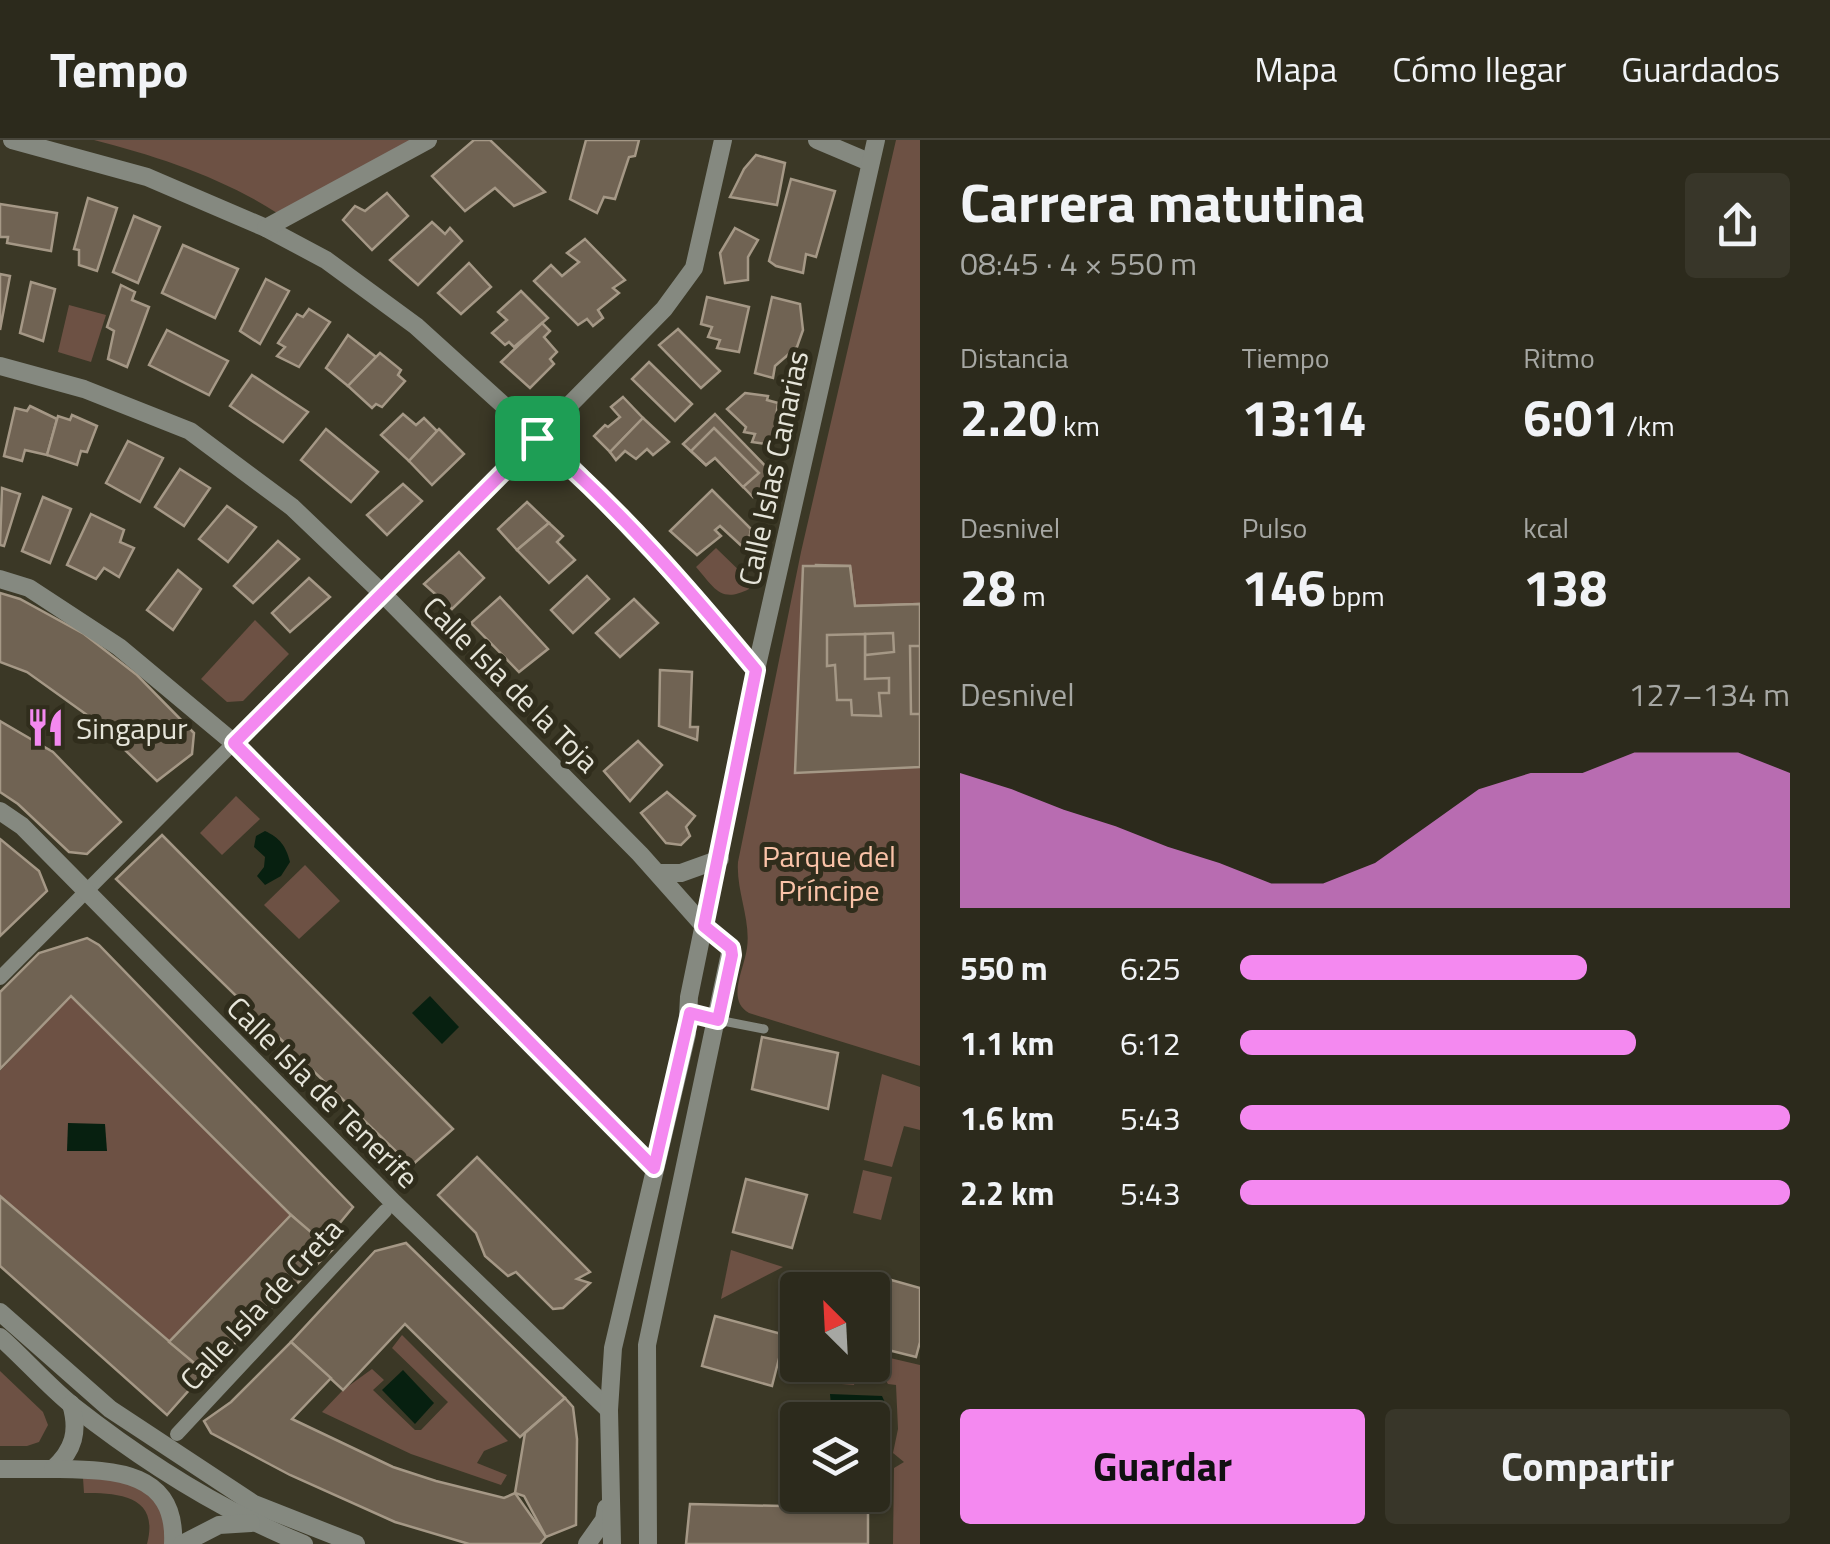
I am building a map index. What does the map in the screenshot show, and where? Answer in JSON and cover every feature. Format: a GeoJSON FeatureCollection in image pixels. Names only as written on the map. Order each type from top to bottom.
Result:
{"type":"FeatureCollection","features":[{"type":"Feature","properties":{"kind":"street"},"geometry":{"type":"LineString","coordinates":[[12,140],[147,177],[266,228],[310,251],[416,326],[572,468],[696,597],[756,670]]}},
{"type":"Feature","properties":{"kind":"street"},"geometry":{"type":"LineString","coordinates":[[266,228],[428,140]]}},
{"type":"Feature","properties":{"kind":"street"},"geometry":{"type":"LineString","coordinates":[[0,978],[664,309],[694,268],[723,140]]}},
{"type":"Feature","properties":{"kind":"street"},"geometry":{"type":"LineString","coordinates":[[817,140],[869,162]]}},
{"type":"Feature","properties":{"kind":"street","name":"Calle Islas Canarias"},"geometry":{"type":"LineString","coordinates":[[612,1544],[608,1410],[618,1314],[690,1013],[690,997],[756,670],[876,140]]}},
{"type":"Feature","properties":{"kind":"street"},"geometry":{"type":"LineString","coordinates":[[305,208],[310,251]]}},
{"type":"Feature","properties":{"kind":"street","name":"Calle Isla de la Toja"},"geometry":{"type":"LineString","coordinates":[[0,366],[84,389],[190,431],[292,506],[658,873],[704,926]]}},
{"type":"Feature","properties":{"kind":"street"},"geometry":{"type":"LineString","coordinates":[[0,578],[29,588],[119,647],[234,743],[654,1168]]}},
{"type":"Feature","properties":{"kind":"street","name":"Calle Isla de Tenerife"},"geometry":{"type":"LineString","coordinates":[[0,812],[22,826],[394,1203],[608,1410]]}},
{"type":"Feature","properties":{"kind":"street"},"geometry":{"type":"LineString","coordinates":[[658,873],[681,873],[720,859]]}},
{"type":"Feature","properties":{"kind":"street"},"geometry":{"type":"LineString","coordinates":[[648,1544],[647,1345],[732,955],[731,948],[704,926]]}},
{"type":"Feature","properties":{"kind":"street"},"geometry":{"type":"LineString","coordinates":[[690,1013],[718,1020]]}},
{"type":"Feature","properties":{"kind":"street","name":"Calle Isla de Creta"},"geometry":{"type":"LineString","coordinates":[[177,1434],[386,1212]]}},
{"type":"Feature","properties":{"kind":"street"},"geometry":{"type":"LineString","coordinates":[[0,1312],[110,1409],[254,1504],[356,1544]]}},
{"type":"Feature","properties":{"kind":"street"},"geometry":{"type":"LineString","coordinates":[[0,1337],[71,1404],[145,1458],[251,1523],[304,1544]]}},
{"type":"Feature","properties":{"kind":"street"},"geometry":{"type":"LineString","coordinates":[[53,1469],[66,1458],[75,1434],[71,1404]]}},
{"type":"Feature","properties":{"kind":"street"},"geometry":{"type":"LineString","coordinates":[[0,1469],[116,1471],[145,1482],[167,1506],[172,1544]]}},
{"type":"Feature","properties":{"kind":"street"},"geometry":{"type":"LineString","coordinates":[[587,1544],[604,1520],[610,1473]]}},
{"type":"Feature","properties":{"kind":"street"},"geometry":{"type":"LineString","coordinates":[[182,1544],[219,1524],[251,1523]]}},
{"type":"Feature","properties":{"kind":"lane"},"geometry":{"type":"LineString","coordinates":[[718,1020],[764,1029]]}},
{"type":"Feature","properties":{"kind":"green space"},"geometry":{"type":"Polygon","coordinates":[[[94,140],[411,140],[277,213],[189,169],[94,140]]]}},
{"type":"Feature","properties":{"kind":"green space","name":"Parque del Príncipe"},"geometry":{"type":"Polygon","coordinates":[[[896,140],[920,140],[920,1066],[749,1013],[737,993],[748,937],[738,862],[801,552],[896,140]]]}},
{"type":"Feature","properties":{"kind":"green space"},"geometry":{"type":"Polygon","coordinates":[[[69,305],[106,315],[91,362],[58,352],[69,305]]]}},
{"type":"Feature","properties":{"kind":"green space"},"geometry":{"type":"Polygon","coordinates":[[[716,548],[751,582],[749,589],[724,594],[696,567],[716,548]]]}},
{"type":"Feature","properties":{"kind":"green space"},"geometry":{"type":"Polygon","coordinates":[[[255,620],[289,654],[243,701],[227,702],[201,679],[255,620]]]}},
{"type":"Feature","properties":{"kind":"green space"},"geometry":{"type":"Polygon","coordinates":[[[236,796],[260,819],[222,855],[200,833],[236,796]]]}},
{"type":"Feature","properties":{"kind":"green space"},"geometry":{"type":"Polygon","coordinates":[[[305,865],[340,901],[299,939],[264,905],[305,865]]]}},
{"type":"Feature","properties":{"kind":"green space"},"geometry":{"type":"Polygon","coordinates":[[[71,996],[291,1215],[169,1342],[0,1196],[0,1071],[71,996]]]}},
{"type":"Feature","properties":{"kind":"green space"},"geometry":{"type":"Polygon","coordinates":[[[882,1074],[920,1087],[920,1130],[904,1126],[892,1167],[864,1160],[882,1074]]]}},
{"type":"Feature","properties":{"kind":"green space"},"geometry":{"type":"Polygon","coordinates":[[[863,1170],[892,1177],[881,1220],[853,1213],[863,1170]]]}},
{"type":"Feature","properties":{"kind":"green space"},"geometry":{"type":"Polygon","coordinates":[[[731,1250],[783,1267],[721,1299],[731,1250]]]}},
{"type":"Feature","properties":{"kind":"green space"},"geometry":{"type":"Polygon","coordinates":[[[402,1335],[508,1441],[484,1451],[477,1463],[507,1475],[501,1485],[411,1454],[322,1412],[372,1369],[384,1380],[373,1390],[415,1430],[421,1430],[448,1402],[392,1348],[402,1335]]]}},
{"type":"Feature","properties":{"kind":"green space"},"geometry":{"type":"Polygon","coordinates":[[[890,1358],[920,1365],[920,1544],[893,1544],[894,1468],[904,1462],[893,1453],[898,1429],[896,1385],[888,1384],[890,1358]]]}},
{"type":"Feature","properties":{"kind":"green space"},"geometry":{"type":"Polygon","coordinates":[[[0,1371],[43,1412],[48,1425],[39,1442],[0,1446],[0,1371]]]}},
{"type":"Feature","properties":{"kind":"green space"},"geometry":{"type":"Polygon","coordinates":[[[83,1478],[121,1480],[140,1488],[163,1517],[165,1544],[147,1544],[149,1528],[142,1506],[122,1496],[84,1493],[83,1478]]]}},
{"type":"Feature","properties":{"kind":"shaded area"},"geometry":{"type":"Polygon","coordinates":[[[265,831],[282,843],[290,862],[281,876],[265,885],[257,876],[265,857],[254,847],[256,836],[265,831]]]}},
{"type":"Feature","properties":{"kind":"shaded area"},"geometry":{"type":"Polygon","coordinates":[[[430,996],[459,1027],[442,1044],[412,1013],[430,996]]]}},
{"type":"Feature","properties":{"kind":"shaded area"},"geometry":{"type":"Polygon","coordinates":[[[68,1123],[105,1124],[107,1151],[67,1151],[68,1123]]]}},
{"type":"Feature","properties":{"kind":"shaded area"},"geometry":{"type":"Polygon","coordinates":[[[403,1370],[434,1403],[415,1424],[382,1390],[403,1370]]]}},
{"type":"Feature","properties":{"kind":"shaded area"},"geometry":{"type":"Polygon","coordinates":[[[830,1394],[882,1396],[885,1402],[831,1402],[830,1394]]]}},
{"type":"Feature","properties":{"kind":"building"},"geometry":{"type":"Polygon","coordinates":[[[474,140],[490,140],[545,192],[514,206],[495,188],[465,211],[432,176],[474,140]]]}},
{"type":"Feature","properties":{"kind":"building"},"geometry":{"type":"Polygon","coordinates":[[[586,140],[639,140],[615,199],[604,197],[597,213],[570,199],[586,140]]]}},
{"type":"Feature","properties":{"kind":"building"},"geometry":{"type":"Polygon","coordinates":[[[756,155],[785,163],[777,205],[730,197],[756,155]]]}},
{"type":"Feature","properties":{"kind":"building"},"geometry":{"type":"Polygon","coordinates":[[[791,179],[835,191],[816,257],[806,254],[803,273],[769,261],[791,179]]]}},
{"type":"Feature","properties":{"kind":"building"},"geometry":{"type":"Polygon","coordinates":[[[387,193],[408,216],[372,250],[343,220],[355,206],[365,211],[387,193]]]}},
{"type":"Feature","properties":{"kind":"building"},"geometry":{"type":"Polygon","coordinates":[[[88,198],[117,208],[97,271],[79,265],[79,250],[74,249],[88,198]]]}},
{"type":"Feature","properties":{"kind":"building"},"geometry":{"type":"Polygon","coordinates":[[[0,204],[57,213],[51,251],[7,243],[8,237],[0,237],[0,204]]]}},
{"type":"Feature","properties":{"kind":"building"},"geometry":{"type":"Polygon","coordinates":[[[134,216],[160,227],[138,283],[113,272],[134,216]]]}},
{"type":"Feature","properties":{"kind":"building"},"geometry":{"type":"Polygon","coordinates":[[[432,222],[445,234],[450,228],[462,241],[418,285],[390,260],[432,222]]]}},
{"type":"Feature","properties":{"kind":"building"},"geometry":{"type":"Polygon","coordinates":[[[735,228],[758,240],[748,257],[748,280],[725,283],[720,253],[735,228]]]}},
{"type":"Feature","properties":{"kind":"building"},"geometry":{"type":"Polygon","coordinates":[[[585,239],[625,280],[613,288],[619,293],[598,310],[603,318],[593,326],[587,319],[578,325],[534,281],[551,265],[562,276],[579,262],[567,253],[585,239]]]}},
{"type":"Feature","properties":{"kind":"building"},"geometry":{"type":"Polygon","coordinates":[[[183,245],[238,269],[215,318],[162,293],[183,245]]]}},
{"type":"Feature","properties":{"kind":"building"},"geometry":{"type":"Polygon","coordinates":[[[469,263],[491,287],[461,314],[438,293],[469,263]]]}},
{"type":"Feature","properties":{"kind":"building"},"geometry":{"type":"Polygon","coordinates":[[[0,274],[10,276],[0,330],[0,274]]]}},
{"type":"Feature","properties":{"kind":"building"},"geometry":{"type":"Polygon","coordinates":[[[266,279],[289,291],[260,344],[240,331],[266,279]]]}},
{"type":"Feature","properties":{"kind":"building"},"geometry":{"type":"Polygon","coordinates":[[[31,282],[55,289],[43,341],[20,333],[31,282]]]}},
{"type":"Feature","properties":{"kind":"building"},"geometry":{"type":"Polygon","coordinates":[[[121,285],[135,292],[132,300],[149,307],[127,367],[108,359],[114,331],[107,327],[121,285]]]}},
{"type":"Feature","properties":{"kind":"building"},"geometry":{"type":"Polygon","coordinates":[[[521,291],[548,318],[514,347],[509,342],[505,345],[492,333],[507,320],[498,312],[521,291]]]}},
{"type":"Feature","properties":{"kind":"building"},"geometry":{"type":"Polygon","coordinates":[[[707,297],[749,307],[739,352],[717,348],[720,340],[708,337],[712,327],[701,324],[707,297]]]}},
{"type":"Feature","properties":{"kind":"building"},"geometry":{"type":"Polygon","coordinates":[[[772,297],[800,304],[803,330],[797,347],[775,366],[773,378],[755,373],[772,297]]]}},
{"type":"Feature","properties":{"kind":"building"},"geometry":{"type":"Polygon","coordinates":[[[309,309],[330,322],[299,367],[277,356],[285,347],[278,343],[297,314],[303,317],[309,309]]]}},
{"type":"Feature","properties":{"kind":"building"},"geometry":{"type":"Polygon","coordinates":[[[542,323],[550,331],[544,337],[557,352],[550,359],[554,364],[530,388],[501,362],[542,323]]]}},
{"type":"Feature","properties":{"kind":"building"},"geometry":{"type":"Polygon","coordinates":[[[678,329],[720,371],[701,388],[659,345],[678,329]]]}},
{"type":"Feature","properties":{"kind":"building"},"geometry":{"type":"Polygon","coordinates":[[[167,330],[228,361],[209,395],[149,365],[167,330]]]}},
{"type":"Feature","properties":{"kind":"building"},"geometry":{"type":"Polygon","coordinates":[[[348,335],[376,357],[348,386],[326,368],[348,335]]]}},
{"type":"Feature","properties":{"kind":"building"},"geometry":{"type":"Polygon","coordinates":[[[380,353],[401,370],[398,375],[405,381],[382,407],[376,404],[372,408],[348,386],[380,353]]]}},
{"type":"Feature","properties":{"kind":"building"},"geometry":{"type":"Polygon","coordinates":[[[649,362],[692,404],[675,421],[632,379],[649,362]]]}},
{"type":"Feature","properties":{"kind":"building"},"geometry":{"type":"Polygon","coordinates":[[[252,375],[308,412],[283,442],[230,406],[252,375]]]}},
{"type":"Feature","properties":{"kind":"building"},"geometry":{"type":"Polygon","coordinates":[[[745,393],[768,396],[767,400],[778,403],[773,445],[752,442],[755,434],[744,432],[746,427],[727,409],[745,393]]]}},
{"type":"Feature","properties":{"kind":"building"},"geometry":{"type":"Polygon","coordinates":[[[623,397],[643,418],[610,452],[594,436],[620,417],[611,407],[623,397]]]}},
{"type":"Feature","properties":{"kind":"building"},"geometry":{"type":"Polygon","coordinates":[[[30,406],[57,419],[47,455],[25,450],[22,461],[4,456],[15,408],[27,411],[30,406]]]}},
{"type":"Feature","properties":{"kind":"building"},"geometry":{"type":"Polygon","coordinates":[[[403,414],[416,425],[424,418],[437,431],[409,461],[381,435],[403,414]]]}},
{"type":"Feature","properties":{"kind":"building"},"geometry":{"type":"Polygon","coordinates":[[[715,414],[775,476],[753,497],[715,458],[706,465],[683,444],[715,414]]]}},
{"type":"Feature","properties":{"kind":"building"},"geometry":{"type":"Polygon","coordinates":[[[72,415],[97,426],[77,465],[47,455],[58,416],[70,420],[72,415]]]}},
{"type":"Feature","properties":{"kind":"building"},"geometry":{"type":"Polygon","coordinates":[[[643,418],[669,442],[653,455],[647,449],[636,459],[625,451],[616,460],[610,452],[643,418]]]}},
{"type":"Feature","properties":{"kind":"building"},"geometry":{"type":"Polygon","coordinates":[[[714,428],[759,473],[743,487],[715,458],[706,465],[691,451],[714,428]]]}},
{"type":"Feature","properties":{"kind":"building"},"geometry":{"type":"Polygon","coordinates":[[[326,429],[378,472],[351,502],[301,460],[326,429]]]}},
{"type":"Feature","properties":{"kind":"building"},"geometry":{"type":"Polygon","coordinates":[[[439,429],[464,454],[432,485],[409,461],[439,429]]]}},
{"type":"Feature","properties":{"kind":"building"},"geometry":{"type":"Polygon","coordinates":[[[128,441],[163,458],[140,502],[106,483],[128,441]]]}},
{"type":"Feature","properties":{"kind":"building"},"geometry":{"type":"Polygon","coordinates":[[[180,469],[210,488],[184,526],[155,507],[180,469]]]}},
{"type":"Feature","properties":{"kind":"building"},"geometry":{"type":"Polygon","coordinates":[[[403,484],[422,501],[387,535],[367,515],[403,484]]]}},
{"type":"Feature","properties":{"kind":"building"},"geometry":{"type":"Polygon","coordinates":[[[2,488],[20,494],[4,546],[0,545],[2,488]]]}},
{"type":"Feature","properties":{"kind":"building"},"geometry":{"type":"Polygon","coordinates":[[[712,490],[751,529],[747,551],[720,526],[715,530],[721,536],[697,555],[670,531],[712,490]]]}},
{"type":"Feature","properties":{"kind":"building"},"geometry":{"type":"Polygon","coordinates":[[[43,497],[71,509],[50,563],[22,551],[43,497]]]}},
{"type":"Feature","properties":{"kind":"building"},"geometry":{"type":"Polygon","coordinates":[[[527,502],[549,523],[517,550],[498,529],[527,502]]]}},
{"type":"Feature","properties":{"kind":"building"},"geometry":{"type":"Polygon","coordinates":[[[227,506],[256,527],[228,562],[199,539],[227,506]]]}},
{"type":"Feature","properties":{"kind":"building"},"geometry":{"type":"Polygon","coordinates":[[[91,514],[124,530],[120,542],[134,548],[119,577],[104,568],[96,579],[67,565],[91,514]]]}},
{"type":"Feature","properties":{"kind":"building"},"geometry":{"type":"Polygon","coordinates":[[[549,523],[563,536],[557,542],[575,560],[549,583],[517,550],[549,523]]]}},
{"type":"Feature","properties":{"kind":"building"},"geometry":{"type":"Polygon","coordinates":[[[278,541],[299,559],[253,603],[234,586],[278,541]]]}},
{"type":"Feature","properties":{"kind":"building"},"geometry":{"type":"Polygon","coordinates":[[[459,552],[484,578],[452,609],[424,584],[459,552]]]}},
{"type":"Feature","properties":{"kind":"building"},"geometry":{"type":"Polygon","coordinates":[[[816,565],[850,566],[855,606],[920,604],[920,622],[820,627],[816,565]]]}},
{"type":"Feature","properties":{"kind":"building"},"geometry":{"type":"Polygon","coordinates":[[[803,566],[850,566],[855,606],[920,604],[920,767],[795,773],[803,566]]]}},
{"type":"Feature","properties":{"kind":"building"},"geometry":{"type":"Polygon","coordinates":[[[178,570],[201,589],[173,630],[147,610],[178,570]]]}},
{"type":"Feature","properties":{"kind":"building"},"geometry":{"type":"Polygon","coordinates":[[[587,576],[609,599],[573,633],[551,610],[587,576]]]}},
{"type":"Feature","properties":{"kind":"building"},"geometry":{"type":"Polygon","coordinates":[[[309,578],[330,597],[290,632],[272,613],[309,578]]]}},
{"type":"Feature","properties":{"kind":"building"},"geometry":{"type":"Polygon","coordinates":[[[0,593],[20,599],[84,634],[137,675],[194,733],[192,754],[157,781],[94,720],[27,672],[0,662],[0,593]]]}},
{"type":"Feature","properties":{"kind":"building"},"geometry":{"type":"Polygon","coordinates":[[[500,597],[548,649],[519,672],[471,623],[500,597]]]}},
{"type":"Feature","properties":{"kind":"building"},"geometry":{"type":"Polygon","coordinates":[[[634,599],[658,623],[620,657],[596,633],[634,599]]]}},
{"type":"Feature","properties":{"kind":"building"},"geometry":{"type":"Polygon","coordinates":[[[893,633],[894,652],[865,655],[865,634],[893,633]]]}},
{"type":"Feature","properties":{"kind":"building"},"geometry":{"type":"Polygon","coordinates":[[[865,634],[865,679],[889,678],[889,693],[879,693],[881,716],[852,715],[851,700],[837,700],[835,665],[827,666],[827,635],[865,634]]]}},
{"type":"Feature","properties":{"kind":"building"},"geometry":{"type":"Polygon","coordinates":[[[910,646],[920,646],[920,714],[911,714],[910,646]]]}},
{"type":"Feature","properties":{"kind":"building"},"geometry":{"type":"Polygon","coordinates":[[[660,670],[692,672],[690,727],[698,727],[697,740],[659,726],[660,670]]]}},
{"type":"Feature","properties":{"kind":"building"},"geometry":{"type":"Polygon","coordinates":[[[0,721],[53,752],[121,822],[87,854],[69,852],[0,792],[0,721]]]}},
{"type":"Feature","properties":{"kind":"building"},"geometry":{"type":"Polygon","coordinates":[[[638,741],[662,765],[630,801],[604,771],[638,741]]]}},
{"type":"Feature","properties":{"kind":"building"},"geometry":{"type":"Polygon","coordinates":[[[667,792],[695,816],[686,827],[690,836],[681,845],[666,843],[641,813],[667,792]]]}},
{"type":"Feature","properties":{"kind":"building"},"geometry":{"type":"Polygon","coordinates":[[[162,835],[453,1129],[411,1166],[116,879],[162,835]]]}},
{"type":"Feature","properties":{"kind":"building"},"geometry":{"type":"Polygon","coordinates":[[[0,839],[39,871],[47,891],[0,936],[0,839]]]}},
{"type":"Feature","properties":{"kind":"building"},"geometry":{"type":"Polygon","coordinates":[[[87,938],[99,945],[353,1207],[325,1241],[319,1241],[291,1215],[71,996],[0,1069],[0,992],[39,953],[87,938]]]}},
{"type":"Feature","properties":{"kind":"building"},"geometry":{"type":"Polygon","coordinates":[[[762,1037],[838,1053],[828,1109],[752,1089],[762,1037]]]}},
{"type":"Feature","properties":{"kind":"building"},"geometry":{"type":"Polygon","coordinates":[[[477,1157],[590,1272],[577,1279],[590,1283],[563,1308],[553,1309],[516,1272],[508,1276],[485,1256],[476,1233],[438,1195],[477,1157]]]}},
{"type":"Feature","properties":{"kind":"building"},"geometry":{"type":"Polygon","coordinates":[[[746,1179],[807,1195],[792,1248],[733,1232],[746,1179]]]}},
{"type":"Feature","properties":{"kind":"building"},"geometry":{"type":"Polygon","coordinates":[[[0,1196],[205,1372],[167,1415],[0,1266],[0,1196]]]}},
{"type":"Feature","properties":{"kind":"building"},"geometry":{"type":"Polygon","coordinates":[[[291,1215],[332,1250],[205,1372],[169,1342],[291,1215]]]}},
{"type":"Feature","properties":{"kind":"building"},"geometry":{"type":"Polygon","coordinates":[[[406,1243],[565,1398],[520,1437],[405,1324],[343,1390],[291,1342],[375,1251],[406,1243]]]}},
{"type":"Feature","properties":{"kind":"building"},"geometry":{"type":"Polygon","coordinates":[[[890,1280],[920,1288],[920,1342],[916,1357],[890,1350],[890,1280]]]}},
{"type":"Feature","properties":{"kind":"building"},"geometry":{"type":"Polygon","coordinates":[[[715,1316],[780,1334],[780,1355],[772,1386],[702,1366],[715,1316]]]}},
{"type":"Feature","properties":{"kind":"building"},"geometry":{"type":"Polygon","coordinates":[[[291,1342],[331,1378],[292,1419],[393,1467],[504,1498],[515,1493],[546,1537],[540,1544],[469,1544],[395,1522],[290,1475],[211,1433],[204,1421],[231,1402],[291,1342]]]}},
{"type":"Feature","properties":{"kind":"building"},"geometry":{"type":"Polygon","coordinates":[[[565,1398],[573,1407],[577,1439],[576,1525],[546,1537],[524,1496],[515,1493],[525,1433],[565,1398]]]}},
{"type":"Feature","properties":{"kind":"building"},"geometry":{"type":"Polygon","coordinates":[[[690,1504],[780,1506],[780,1512],[868,1512],[868,1544],[686,1544],[690,1504]]]}},
{"type":"Feature","properties":{"kind":"place","name":"Singapur"},"geometry":{"type":"Point","coordinates":[46,728]}},
{"type":"Feature","properties":{"kind":"route"},"geometry":{"type":"LineString","coordinates":[[537,438],[572,468],[696,597],[756,670],[704,926],[731,948],[732,955],[718,1020],[690,1013],[654,1168],[234,743],[537,438]]}}]}
